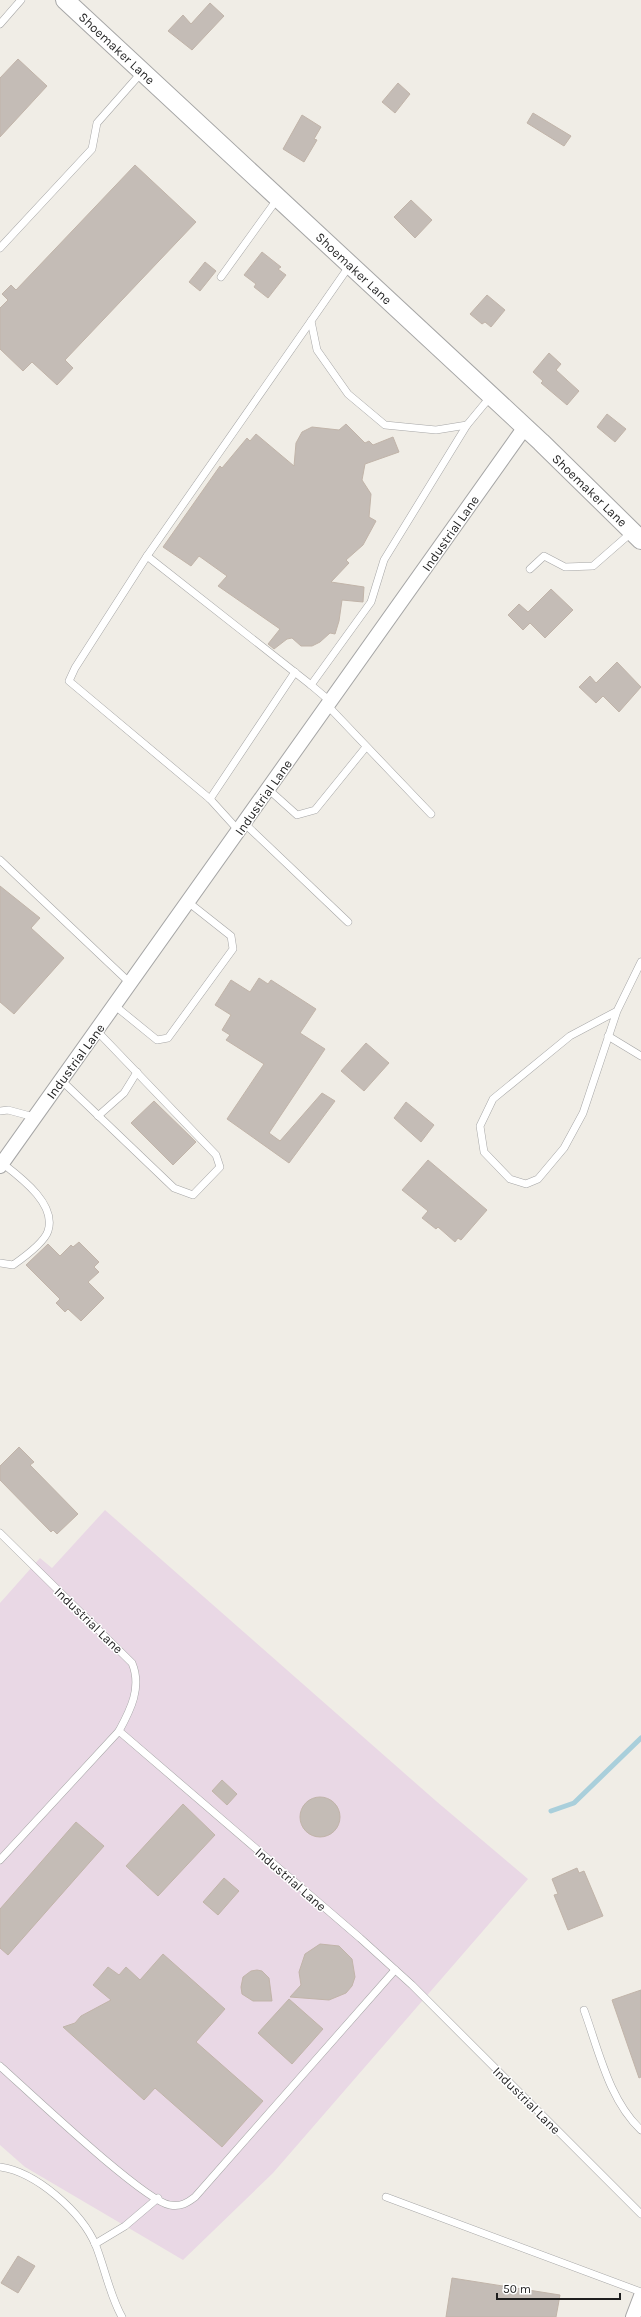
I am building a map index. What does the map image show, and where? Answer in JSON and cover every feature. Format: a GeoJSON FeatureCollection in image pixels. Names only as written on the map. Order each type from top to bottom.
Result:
{"type":"FeatureCollection","features":[{"type":"Feature","properties":{"kind":"street","name":"Shoemaker Lane"},"geometry":{"type":"LineString","coordinates":[[65,0],[525,427],[637,536]]}},
{"type":"Feature","properties":{"kind":"street","name":"Industrial Lane"},"geometry":{"type":"LineString","coordinates":[[1,1165],[525,427]]}},
{"type":"Feature","properties":{"kind":"street"},"geometry":{"type":"LineString","coordinates":[[633,2317],[641,2296]]}},
{"type":"Feature","properties":{"kind":"lane"},"geometry":{"type":"LineString","coordinates":[[0,24],[21,0]]}},
{"type":"Feature","properties":{"kind":"lane"},"geometry":{"type":"LineString","coordinates":[[0,248],[92,149],[97,123],[142,72]]}},
{"type":"Feature","properties":{"kind":"lane"},"geometry":{"type":"LineString","coordinates":[[221,277],[278,198]]}},
{"type":"Feature","properties":{"kind":"lane"},"geometry":{"type":"LineString","coordinates":[[348,922],[210,799],[69,681],[75,668],[147,556],[312,321],[350,264]]}},
{"type":"Feature","properties":{"kind":"lane"},"geometry":{"type":"LineString","coordinates":[[312,321],[316,350],[348,394],[385,425],[436,430],[467,425]]}},
{"type":"Feature","properties":{"kind":"lane"},"geometry":{"type":"LineString","coordinates":[[311,685],[371,602],[384,560],[467,425],[491,396]]}},
{"type":"Feature","properties":{"kind":"lane"},"geometry":{"type":"LineString","coordinates":[[530,569],[544,556],[565,567],[593,566],[637,536]]}},
{"type":"Feature","properties":{"kind":"lane"},"geometry":{"type":"LineString","coordinates":[[147,556],[311,685],[366,747],[431,814]]}},
{"type":"Feature","properties":{"kind":"lane"},"geometry":{"type":"LineString","coordinates":[[210,799],[295,672]]}},
{"type":"Feature","properties":{"kind":"lane"},"geometry":{"type":"LineString","coordinates":[[268,789],[297,814],[315,810],[366,747]]}},
{"type":"Feature","properties":{"kind":"lane"},"geometry":{"type":"LineString","coordinates":[[0,860],[130,983]]}},
{"type":"Feature","properties":{"kind":"lane"},"geometry":{"type":"LineString","coordinates":[[114,1005],[158,1040],[168,1038],[233,949],[231,936],[188,902]]}},
{"type":"Feature","properties":{"kind":"lane"},"geometry":{"type":"LineString","coordinates":[[617,1011],[570,1036],[493,1099],[480,1126],[484,1152],[510,1179],[526,1184],[538,1178],[564,1148],[583,1113],[617,1011],[641,962]]}},
{"type":"Feature","properties":{"kind":"lane"},"geometry":{"type":"LineString","coordinates":[[61,1080],[174,1188],[193,1195],[220,1167],[216,1155],[96,1030]]}},
{"type":"Feature","properties":{"kind":"lane"},"geometry":{"type":"LineString","coordinates":[[608,1036],[641,1056]]}},
{"type":"Feature","properties":{"kind":"lane"},"geometry":{"type":"LineString","coordinates":[[98,1116],[124,1094],[136,1072]]}},
{"type":"Feature","properties":{"kind":"lane"},"geometry":{"type":"LineString","coordinates":[[0,1112],[8,1110],[34,1117]]}},
{"type":"Feature","properties":{"kind":"lane"},"geometry":{"type":"LineString","coordinates":[[0,1263],[13,1265],[28,1255],[48,1232],[49,1216],[38,1196],[23,1179],[1,1165]]}},
{"type":"Feature","properties":{"kind":"lane","name":"Industrial Lane"},"geometry":{"type":"LineString","coordinates":[[0,1533],[132,1663],[136,1673],[137,1684],[134,1700],[119,1731],[395,1970],[641,2214]]}},
{"type":"Feature","properties":{"kind":"lane"},"geometry":{"type":"LineString","coordinates":[[0,1860],[119,1731]]}},
{"type":"Feature","properties":{"kind":"lane"},"geometry":{"type":"LineString","coordinates":[[0,2066],[137,2186],[169,2205],[184,2205],[195,2197],[395,1970]]}},
{"type":"Feature","properties":{"kind":"lane"},"geometry":{"type":"LineString","coordinates":[[584,2010],[614,2091],[632,2121],[641,2130]]}},
{"type":"Feature","properties":{"kind":"lane"},"geometry":{"type":"LineString","coordinates":[[0,2167],[22,2173],[57,2197],[77,2216],[95,2244],[122,2317]]}},
{"type":"Feature","properties":{"kind":"lane"},"geometry":{"type":"LineString","coordinates":[[95,2244],[125,2226],[158,2198]]}},
{"type":"Feature","properties":{"kind":"lane"},"geometry":{"type":"LineString","coordinates":[[386,2198],[641,2292]]}},
{"type":"Feature","properties":{"kind":"shaded area"},"geometry":{"type":"Polygon","coordinates":[[[105,1510],[436,1801],[528,1879],[273,2173],[183,2260],[25,2167],[0,2145],[0,1603],[40,1558],[52,1568],[105,1510]]]}},
{"type":"Feature","properties":{"kind":"building"},"geometry":{"type":"Polygon","coordinates":[[[210,3],[224,16],[192,50],[168,31],[183,15],[191,24],[210,3]]]}},
{"type":"Feature","properties":{"kind":"building"},"geometry":{"type":"Polygon","coordinates":[[[18,59],[47,86],[0,137],[0,78],[18,59]]]}},
{"type":"Feature","properties":{"kind":"building"},"geometry":{"type":"Polygon","coordinates":[[[398,83],[410,94],[395,113],[382,102],[398,83]]]}},
{"type":"Feature","properties":{"kind":"building"},"geometry":{"type":"Polygon","coordinates":[[[533,113],[571,136],[564,146],[527,123],[533,113]]]}},
{"type":"Feature","properties":{"kind":"building"},"geometry":{"type":"Polygon","coordinates":[[[302,115],[321,127],[314,139],[317,140],[304,162],[283,149],[302,115]]]}},
{"type":"Feature","properties":{"kind":"building"},"geometry":{"type":"Polygon","coordinates":[[[135,165],[196,222],[65,360],[73,368],[57,385],[32,362],[23,371],[0,349],[0,308],[8,300],[2,294],[11,285],[16,290],[135,165]]]}},
{"type":"Feature","properties":{"kind":"building"},"geometry":{"type":"Polygon","coordinates":[[[411,200],[432,220],[415,238],[394,217],[411,200]]]}},
{"type":"Feature","properties":{"kind":"building"},"geometry":{"type":"Polygon","coordinates":[[[262,252],[281,267],[278,269],[286,275],[268,298],[254,287],[256,284],[244,275],[262,252]]]}},
{"type":"Feature","properties":{"kind":"building"},"geometry":{"type":"Polygon","coordinates":[[[205,262],[216,271],[200,291],[189,282],[205,262]]]}},
{"type":"Feature","properties":{"kind":"building"},"geometry":{"type":"Polygon","coordinates":[[[487,295],[505,310],[491,327],[485,322],[482,324],[470,314],[487,295]]]}},
{"type":"Feature","properties":{"kind":"building"},"geometry":{"type":"Polygon","coordinates":[[[549,353],[561,364],[556,370],[579,391],[567,405],[541,383],[543,381],[533,372],[549,353]]]}},
{"type":"Feature","properties":{"kind":"building"},"geometry":{"type":"Polygon","coordinates":[[[607,414],[626,429],[615,442],[597,427],[607,414]]]}},
{"type":"Feature","properties":{"kind":"building"},"geometry":{"type":"Polygon","coordinates":[[[346,424],[365,443],[369,441],[373,445],[393,437],[399,452],[365,464],[362,480],[371,494],[369,517],[376,521],[363,545],[346,560],[349,563],[331,582],[364,587],[363,602],[342,600],[339,621],[335,634],[330,633],[320,642],[312,646],[301,646],[292,638],[287,639],[274,649],[268,644],[280,629],[218,586],[227,576],[199,556],[191,566],[163,547],[220,466],[222,468],[247,438],[250,441],[256,434],[294,466],[296,443],[302,432],[312,427],[339,430],[346,424]]]}},
{"type":"Feature","properties":{"kind":"building"},"geometry":{"type":"Polygon","coordinates":[[[551,589],[573,610],[545,638],[530,623],[523,630],[508,615],[519,604],[528,612],[551,589]]]}},
{"type":"Feature","properties":{"kind":"building"},"geometry":{"type":"Polygon","coordinates":[[[617,662],[641,687],[619,712],[603,696],[596,703],[579,687],[590,676],[596,683],[617,662]]]}},
{"type":"Feature","properties":{"kind":"building"},"geometry":{"type":"Polygon","coordinates":[[[0,886],[40,918],[31,928],[64,958],[14,1014],[0,1002],[0,886]]]}},
{"type":"Feature","properties":{"kind":"building"},"geometry":{"type":"Polygon","coordinates":[[[259,978],[268,984],[271,980],[316,1009],[300,1033],[325,1049],[269,1133],[280,1141],[322,1093],[335,1101],[289,1163],[227,1119],[264,1064],[226,1040],[230,1035],[222,1030],[231,1015],[215,1005],[231,980],[250,992],[259,978]]]}},
{"type":"Feature","properties":{"kind":"building"},"geometry":{"type":"Polygon","coordinates":[[[366,1043],[389,1063],[364,1091],[341,1071],[366,1043]]]}},
{"type":"Feature","properties":{"kind":"building"},"geometry":{"type":"Polygon","coordinates":[[[154,1101],[196,1142],[173,1165],[131,1123],[154,1101]]]}},
{"type":"Feature","properties":{"kind":"building"},"geometry":{"type":"Polygon","coordinates":[[[406,1102],[434,1125],[421,1142],[394,1118],[406,1102]]]}},
{"type":"Feature","properties":{"kind":"building"},"geometry":{"type":"Polygon","coordinates":[[[428,1160],[487,1210],[461,1240],[458,1238],[455,1242],[438,1227],[436,1229],[422,1218],[428,1211],[402,1190],[428,1160]]]}},
{"type":"Feature","properties":{"kind":"building"},"geometry":{"type":"Polygon","coordinates":[[[79,1242],[99,1262],[94,1267],[99,1272],[88,1282],[104,1298],[81,1321],[68,1309],[65,1312],[56,1303],[60,1299],[26,1265],[48,1244],[60,1256],[71,1245],[73,1247],[79,1242]]]}},
{"type":"Feature","properties":{"kind":"building"},"geometry":{"type":"Polygon","coordinates":[[[19,1447],[34,1462],[30,1465],[78,1514],[57,1534],[53,1530],[51,1532],[0,1480],[0,1466],[19,1447]]]}},
{"type":"Feature","properties":{"kind":"building"},"geometry":{"type":"Polygon","coordinates":[[[222,1780],[237,1794],[227,1805],[212,1791],[222,1780]]]}},
{"type":"Feature","properties":{"kind":"building"},"geometry":{"type":"Polygon","coordinates":[[[324,1797],[331,1800],[337,1806],[340,1817],[339,1825],[331,1834],[324,1837],[316,1837],[309,1834],[301,1825],[300,1813],[303,1806],[312,1798],[324,1797]]]}},
{"type":"Feature","properties":{"kind":"building"},"geometry":{"type":"Polygon","coordinates":[[[183,1804],[215,1835],[158,1896],[126,1866],[183,1804]]]}},
{"type":"Feature","properties":{"kind":"building"},"geometry":{"type":"Polygon","coordinates":[[[76,1822],[104,1846],[8,1955],[0,1948],[0,1909],[76,1822]]]}},
{"type":"Feature","properties":{"kind":"building"},"geometry":{"type":"Polygon","coordinates":[[[577,1868],[579,1873],[584,1871],[603,1916],[568,1930],[554,1895],[558,1894],[552,1879],[577,1868]]]}},
{"type":"Feature","properties":{"kind":"building"},"geometry":{"type":"Polygon","coordinates":[[[224,1878],[239,1891],[218,1915],[203,1902],[224,1878]]]}},
{"type":"Feature","properties":{"kind":"building"},"geometry":{"type":"Polygon","coordinates":[[[320,1944],[339,1946],[352,1959],[355,1977],[352,1986],[346,1993],[329,2000],[290,1997],[301,1985],[299,1972],[305,1954],[320,1944]]]}},
{"type":"Feature","properties":{"kind":"building"},"geometry":{"type":"Polygon","coordinates":[[[163,1954],[225,2009],[196,2042],[263,2101],[222,2147],[155,2088],[144,2100],[63,2027],[75,2023],[81,2016],[111,2000],[93,1985],[108,1967],[119,1975],[126,1967],[140,1980],[163,1954]]]}},
{"type":"Feature","properties":{"kind":"building"},"geometry":{"type":"Polygon","coordinates":[[[251,1971],[262,1971],[269,1978],[272,2001],[253,2001],[242,1994],[241,1987],[243,1977],[251,1971]]]}},
{"type":"Feature","properties":{"kind":"building"},"geometry":{"type":"Polygon","coordinates":[[[641,1990],[641,2077],[639,2078],[612,2000],[641,1990]]]}},
{"type":"Feature","properties":{"kind":"building"},"geometry":{"type":"Polygon","coordinates":[[[289,1999],[323,2029],[292,2064],[258,2033],[289,1999]]]}},
{"type":"Feature","properties":{"kind":"building"},"geometry":{"type":"Polygon","coordinates":[[[18,2256],[35,2266],[18,2293],[1,2283],[18,2256]]]}},
{"type":"Feature","properties":{"kind":"building"},"geometry":{"type":"Polygon","coordinates":[[[452,2278],[560,2295],[556,2317],[446,2317],[452,2278]]]}},
{"type":"Feature","properties":{"kind":"waterway"},"geometry":{"type":"LineString","coordinates":[[551,1811],[574,1803],[641,1738]]}}]}
